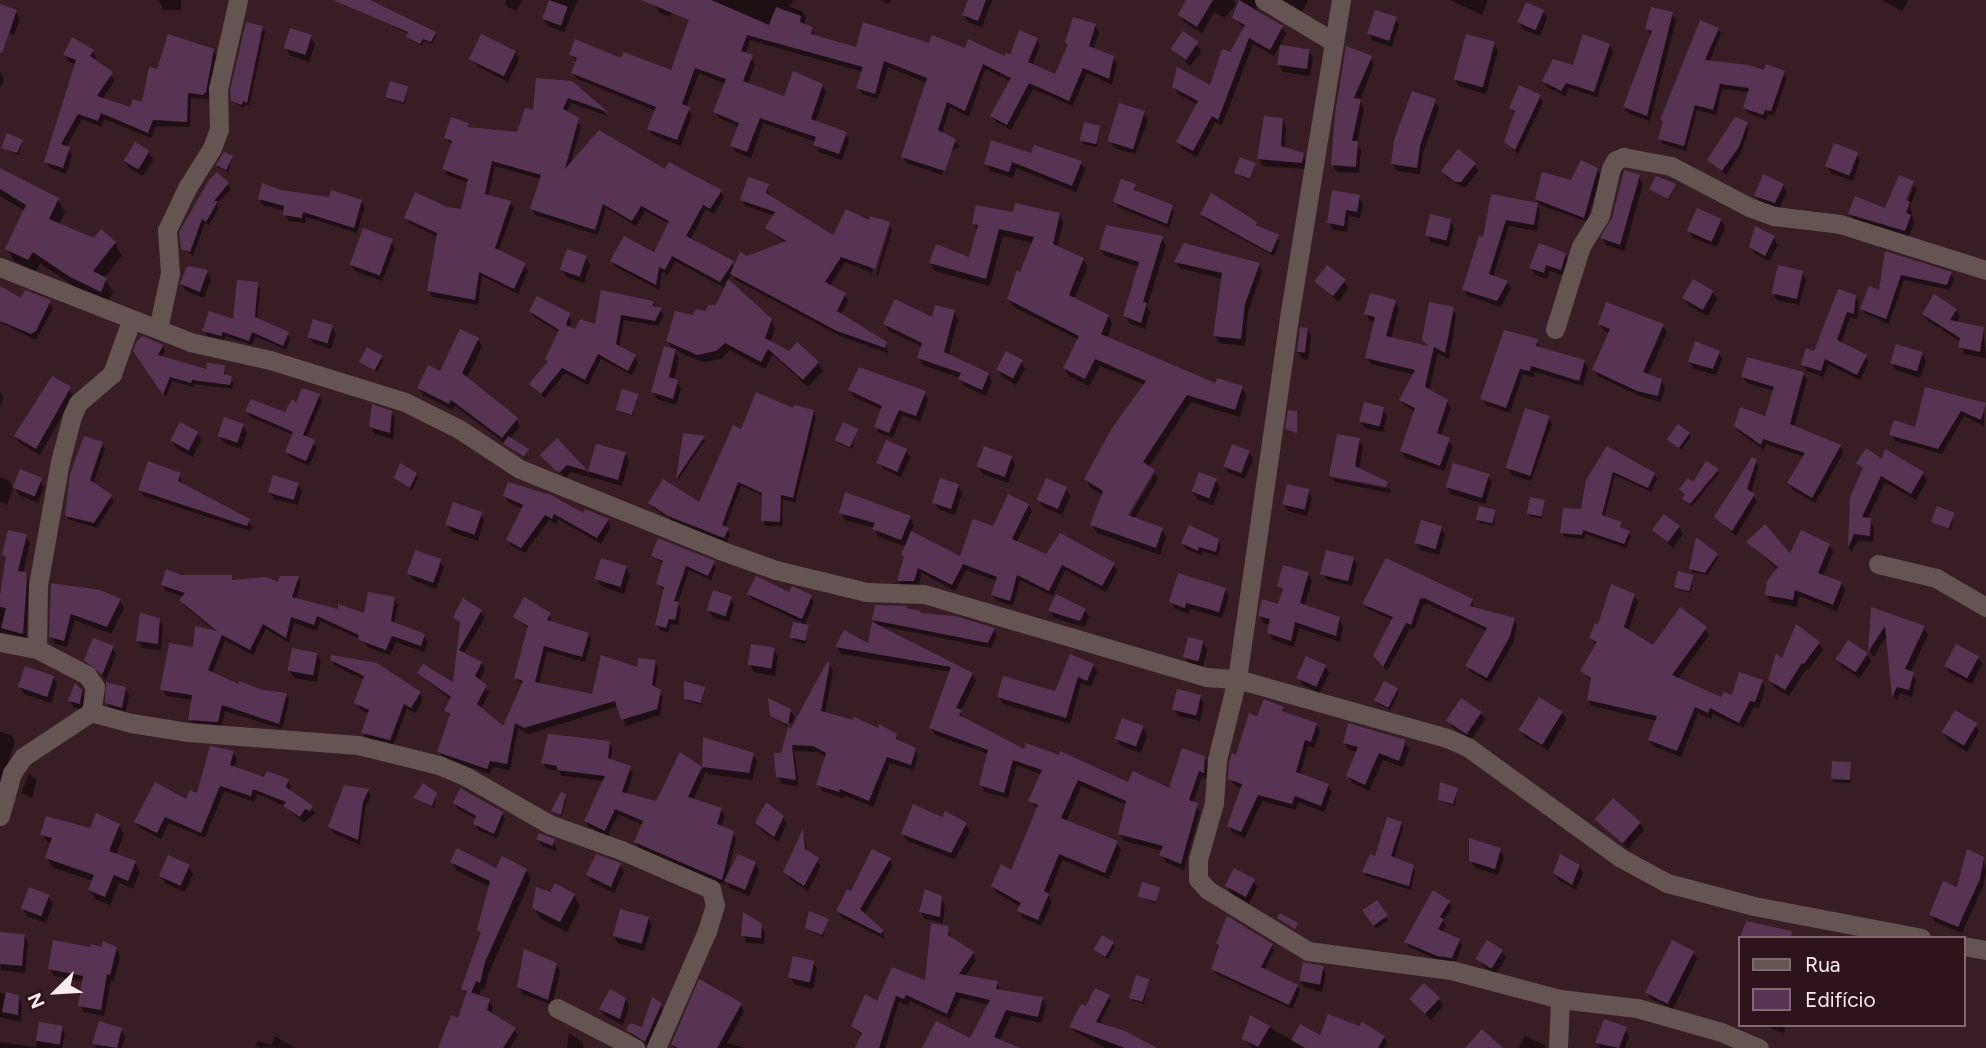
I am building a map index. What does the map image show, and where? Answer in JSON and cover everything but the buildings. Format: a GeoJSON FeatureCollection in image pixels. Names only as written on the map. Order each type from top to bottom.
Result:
{"type":"FeatureCollection","features":[{"type":"Feature","properties":{"kind":"street"},"geometry":{"type":"LineString","coordinates":[[158,329],[170,273],[167,230],[187,188],[212,148],[219,129],[218,89],[238,0]]}},
{"type":"Feature","properties":{"kind":"street"},"geometry":{"type":"LineString","coordinates":[[1264,0],[1334,42]]}},
{"type":"Feature","properties":{"kind":"street"},"geometry":{"type":"LineString","coordinates":[[1341,0],[1237,679],[1217,760],[1214,803],[1196,870],[1198,879],[1208,890],[1308,951],[1451,970],[1560,999],[1637,1008],[1721,1032],[1759,1048]]}},
{"type":"Feature","properties":{"kind":"street"},"geometry":{"type":"LineString","coordinates":[[1555,329],[1581,246],[1600,215],[1611,168],[1616,160],[1623,157],[1671,166],[1749,207],[1774,216],[1840,224],[1986,271]]}},
{"type":"Feature","properties":{"kind":"street"},"geometry":{"type":"LineString","coordinates":[[0,267],[131,321],[190,342],[270,360],[405,402],[459,429],[520,468],[720,550],[776,570],[866,592],[924,594],[1206,677],[1237,679],[1447,738],[1469,748],[1621,858],[1667,883],[1754,906],[1911,936]]}},
{"type":"Feature","properties":{"kind":"street"},"geometry":{"type":"LineString","coordinates":[[37,649],[38,585],[60,462],[72,416],[78,403],[111,374],[131,321]]}},
{"type":"Feature","properties":{"kind":"street"},"geometry":{"type":"LineString","coordinates":[[1878,564],[1936,578],[1986,607]]}},
{"type":"Feature","properties":{"kind":"street"},"geometry":{"type":"LineString","coordinates":[[0,642],[37,649],[93,679],[92,712]]}},
{"type":"Feature","properties":{"kind":"street"},"geometry":{"type":"LineString","coordinates":[[1,812],[12,773],[23,757],[92,712],[131,723],[188,732],[358,746],[439,765],[467,777],[549,824],[708,887],[713,894],[715,905],[707,931],[658,1048]]}},
{"type":"Feature","properties":{"kind":"street"},"geometry":{"type":"LineString","coordinates":[[1965,946],[1986,950]]}},
{"type":"Feature","properties":{"kind":"street"},"geometry":{"type":"LineString","coordinates":[[1558,1048],[1560,999]]}},
{"type":"Feature","properties":{"kind":"street"},"geometry":{"type":"LineString","coordinates":[[557,1008],[635,1048]]}}]}
